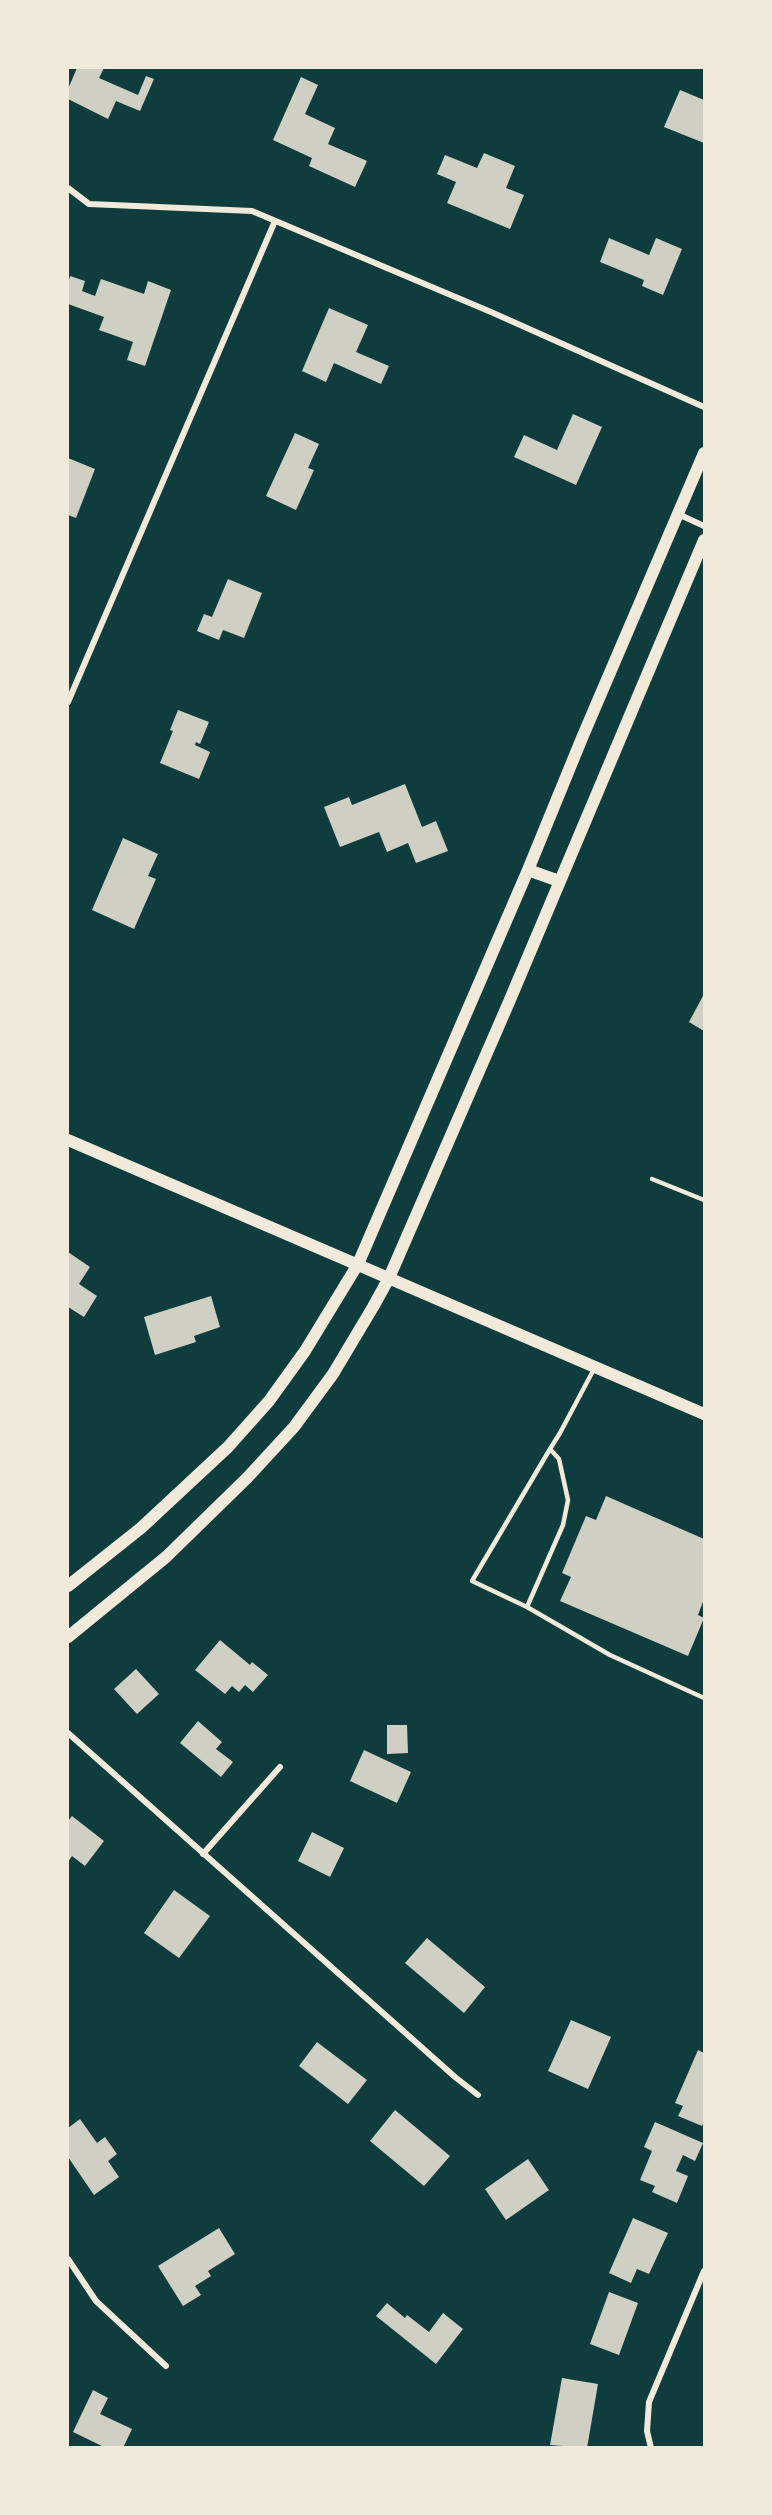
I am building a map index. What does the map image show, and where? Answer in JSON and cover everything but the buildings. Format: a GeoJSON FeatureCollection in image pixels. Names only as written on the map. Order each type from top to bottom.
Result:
{"type":"FeatureCollection","features":[{"type":"Feature","properties":{"kind":"main road"},"geometry":{"type":"LineString","coordinates":[[68,1586],[158,1512],[228,1447],[269,1401],[305,1352],[358,1264],[705,453]]}},
{"type":"Feature","properties":{"kind":"main road"},"geometry":{"type":"LineString","coordinates":[[68,1637],[166,1557],[209,1517],[294,1427],[333,1374],[389,1278],[705,540]]}},
{"type":"Feature","properties":{"kind":"main road"},"geometry":{"type":"LineString","coordinates":[[528,870],[559,881]]}},
{"type":"Feature","properties":{"kind":"main road"},"geometry":{"type":"LineString","coordinates":[[68,1140],[705,1414]]}},
{"type":"Feature","properties":{"kind":"street"},"geometry":{"type":"LineString","coordinates":[[68,188],[89,204],[252,212],[491,312],[705,407]]}},
{"type":"Feature","properties":{"kind":"street"},"geometry":{"type":"LineString","coordinates":[[68,702],[275,221]]}},
{"type":"Feature","properties":{"kind":"street"},"geometry":{"type":"LineString","coordinates":[[678,514],[705,526]]}},
{"type":"Feature","properties":{"kind":"street"},"geometry":{"type":"LineString","coordinates":[[68,1733],[202,1854],[478,2095]]}},
{"type":"Feature","properties":{"kind":"street"},"geometry":{"type":"LineString","coordinates":[[202,1854],[280,1767]]}},
{"type":"Feature","properties":{"kind":"street"},"geometry":{"type":"LineString","coordinates":[[68,2259],[96,2301],[166,2366]]}},
{"type":"Feature","properties":{"kind":"street"},"geometry":{"type":"LineString","coordinates":[[651,2448],[647,2431],[650,2402],[705,2271]]}},
{"type":"Feature","properties":{"kind":"lane"},"geometry":{"type":"LineString","coordinates":[[652,1179],[705,1200]]}},
{"type":"Feature","properties":{"kind":"lane"},"geometry":{"type":"LineString","coordinates":[[595,1366],[550,1449],[472,1581],[527,1607],[610,1655],[705,1698]]}},
{"type":"Feature","properties":{"kind":"lane"},"geometry":{"type":"LineString","coordinates":[[527,1607],[563,1525],[568,1500],[560,1459],[550,1449]]}}]}
